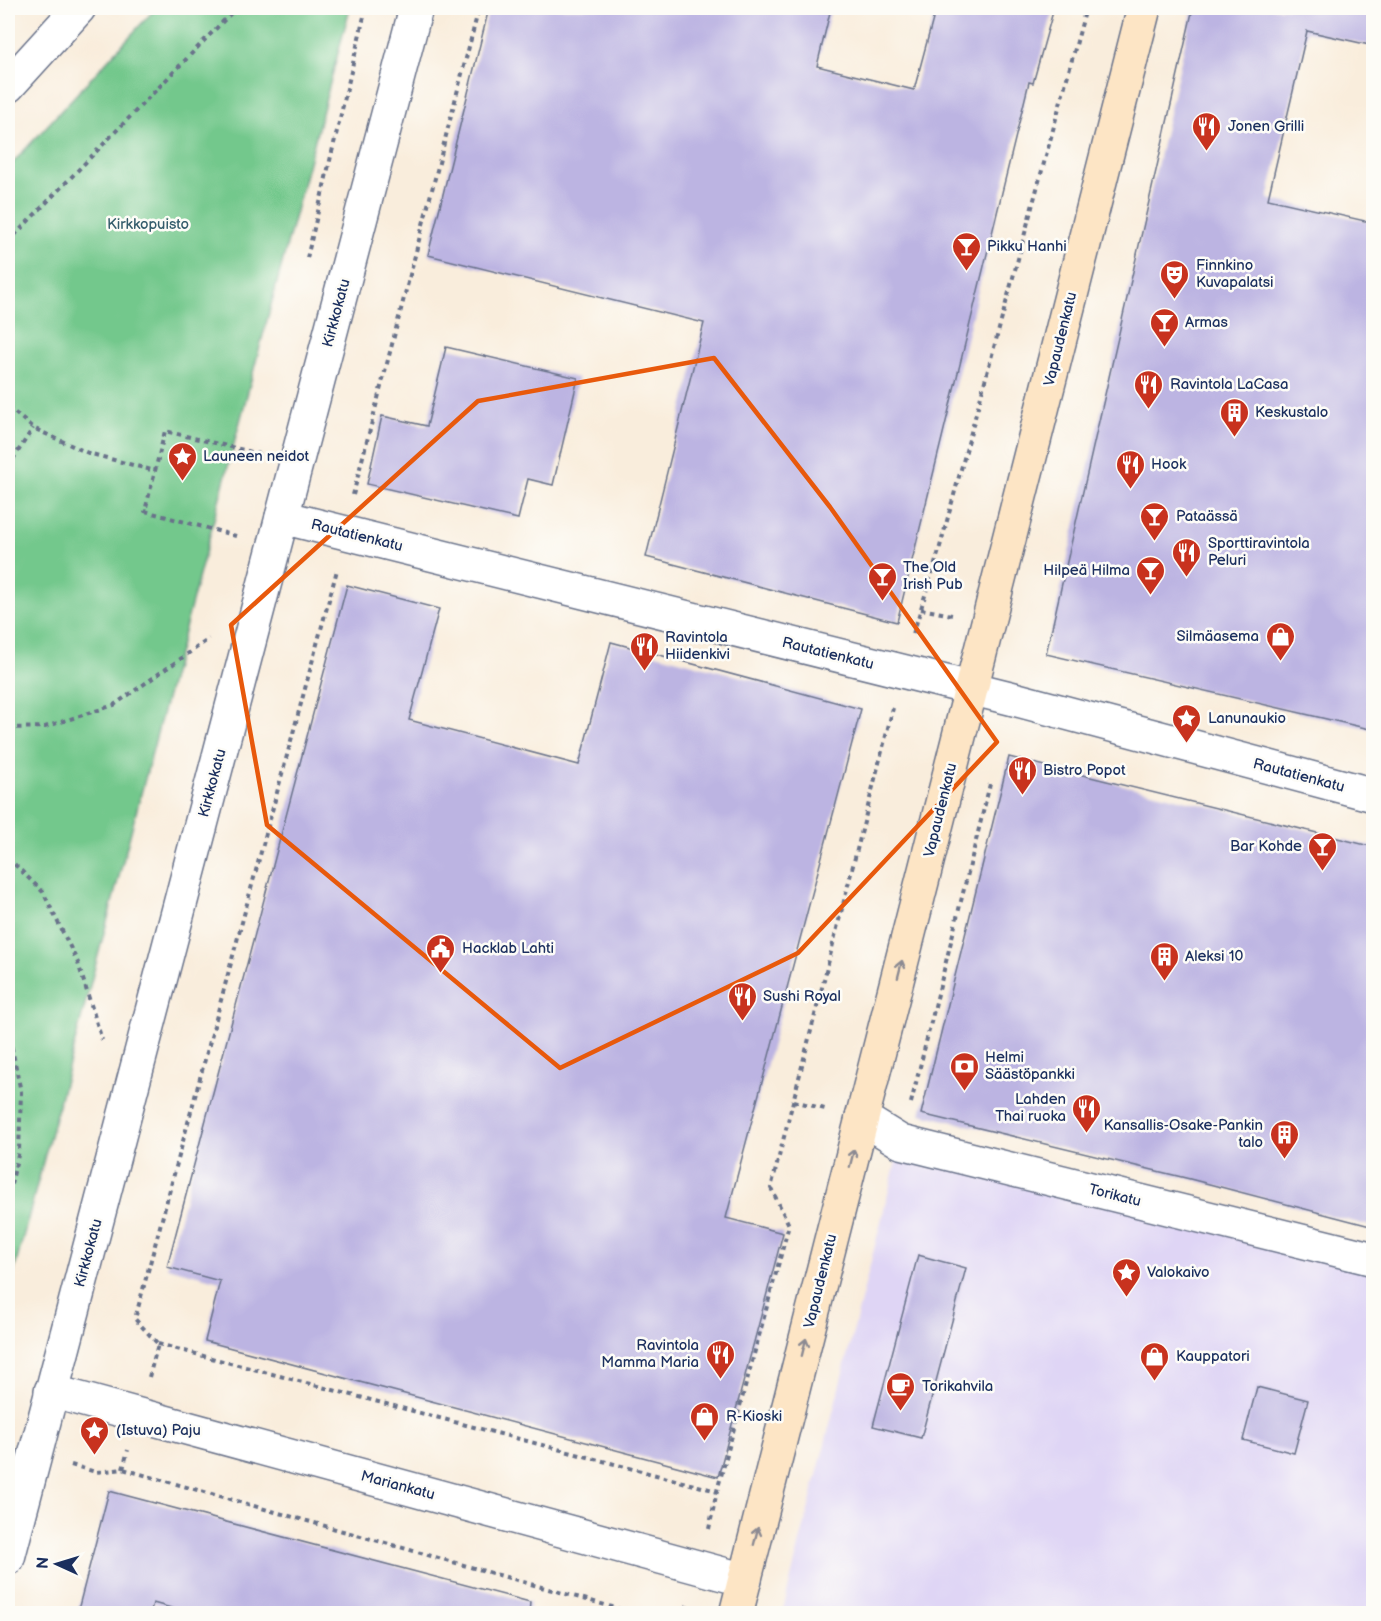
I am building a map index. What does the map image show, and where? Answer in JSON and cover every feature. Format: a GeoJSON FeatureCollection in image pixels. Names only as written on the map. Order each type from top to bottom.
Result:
{"type":"FeatureCollection","features":[{"type":"Feature","properties":{"kind":"main road","name":"Vapaudenkatu"},"geometry":{"type":"LineString","coordinates":[[736,1614],[1144,8]]}},
{"type":"Feature","properties":{"kind":"street"},"geometry":{"type":"LineString","coordinates":[[8,86],[79,8]]}},
{"type":"Feature","properties":{"kind":"street","name":"Kirkkokatu"},"geometry":{"type":"LineString","coordinates":[[8,1558],[416,8]]}},
{"type":"Feature","properties":{"kind":"street","name":"Rautatienkatu"},"geometry":{"type":"LineString","coordinates":[[282,517],[972,688],[1374,795]]}},
{"type":"Feature","properties":{"kind":"street","name":"Torikatu"},"geometry":{"type":"LineString","coordinates":[[862,1118],[901,1142],[1374,1259]]}},
{"type":"Feature","properties":{"kind":"street","name":"Mariankatu"},"geometry":{"type":"LineString","coordinates":[[51,1391],[745,1580]]}},
{"type":"Feature","properties":{"kind":"path"},"geometry":{"type":"LineString","coordinates":[[8,242],[236,8]]}},
{"type":"Feature","properties":{"kind":"path"},"geometry":{"type":"LineString","coordinates":[[479,8],[357,478],[336,574],[135,1319],[158,1344],[717,1491],[789,1225],[771,1188],[902,671],[941,543],[1086,8]]}},
{"type":"Feature","properties":{"kind":"path"},"geometry":{"type":"LineString","coordinates":[[8,407],[33,428],[88,453],[155,471]]}},
{"type":"Feature","properties":{"kind":"path"},"geometry":{"type":"LineString","coordinates":[[8,467],[33,428]]}},
{"type":"Feature","properties":{"kind":"path"},"geometry":{"type":"LineString","coordinates":[[240,537],[145,511],[165,431],[260,454]]}},
{"type":"Feature","properties":{"kind":"path"},"geometry":{"type":"LineString","coordinates":[[8,728],[45,727],[114,705],[215,635]]}},
{"type":"Feature","properties":{"kind":"path"},"geometry":{"type":"LineString","coordinates":[[8,858],[43,892],[78,963],[104,1047]]}},
{"type":"Feature","properties":{"kind":"path"},"geometry":{"type":"LineString","coordinates":[[8,1029],[21,1092],[19,1151],[8,1197]]}},
{"type":"Feature","properties":{"kind":"path"},"geometry":{"type":"LineString","coordinates":[[123,1469],[158,1344]]}},
{"type":"Feature","properties":{"kind":"path"},"geometry":{"type":"LineString","coordinates":[[35,1455],[96,1472],[123,1469],[637,1614]]}},
{"type":"Feature","properties":{"kind":"highlighted area"},"geometry":{"type":"Polygon","coordinates":[[[714,358],[830,507],[997,742],[798,953],[560,1068],[267,825],[231,625],[478,401],[714,358]]]}},
{"type":"Feature","properties":{"kind":"shaded area","name":"Kauppatori"},"geometry":{"type":"Polygon","coordinates":[[[901,1142],[1373,1259],[1373,1613],[782,1614],[901,1142]],[[918,1255],[873,1426],[921,1438],[966,1268],[918,1255]],[[1308,1400],[1244,1440],[1294,1453],[1308,1400]]]}},
{"type":"Feature","properties":{"kind":"green space","name":"Kirkkopuisto"},"geometry":{"type":"Polygon","coordinates":[[[156,8],[350,8],[8,1294],[8,168],[156,8]]]}},
{"type":"Feature","properties":{"kind":"building"},"geometry":{"type":"Polygon","coordinates":[[[489,8],[831,8],[817,66],[914,90],[936,8],[1054,8],[1033,83],[1029,82],[897,622],[646,557],[704,323],[428,255],[489,8]]]}},
{"type":"Feature","properties":{"kind":"building","name":"Keskustalo"},"geometry":{"type":"Polygon","coordinates":[[[1193,8],[1374,8],[1374,46],[1307,31],[1268,199],[1374,223],[1374,730],[1046,654],[1193,8]]]}},
{"type":"Feature","properties":{"kind":"building"},"geometry":{"type":"Polygon","coordinates":[[[446,347],[578,378],[553,485],[528,479],[518,519],[367,484],[382,416],[427,426],[446,347]]]}},
{"type":"Feature","properties":{"kind":"building"},"geometry":{"type":"Polygon","coordinates":[[[347,585],[439,609],[409,720],[579,765],[611,642],[861,709],[726,1218],[783,1233],[718,1477],[205,1341],[220,1281],[167,1267],[347,585]]]}},
{"type":"Feature","properties":{"kind":"building","name":"Aleksi 10"},"geometry":{"type":"Polygon","coordinates":[[[1009,757],[1374,847],[1374,1227],[1190,1179],[921,1114],[1009,757]]]}},
{"type":"Feature","properties":{"kind":"building"},"geometry":{"type":"Polygon","coordinates":[[[918,1255],[966,1268],[921,1438],[873,1426],[918,1255]]]}},
{"type":"Feature","properties":{"kind":"building"},"geometry":{"type":"Polygon","coordinates":[[[1257,1387],[1308,1400],[1294,1453],[1243,1440],[1257,1387]]]}},
{"type":"Feature","properties":{"kind":"building"},"geometry":{"type":"Polygon","coordinates":[[[109,1491],[530,1602],[529,1614],[193,1614],[153,1603],[150,1614],[77,1614],[109,1491]]]}},
{"type":"Feature","properties":{"kind":"place","name":"Jonen Grilli"},"geometry":{"type":"Point","coordinates":[1207,152]}},
{"type":"Feature","properties":{"kind":"place","name":"Pikku Hanhi"},"geometry":{"type":"Point","coordinates":[966,272]}},
{"type":"Feature","properties":{"kind":"place","name":"Finnkino Kuvapalatsi"},"geometry":{"type":"Point","coordinates":[1175,300]}},
{"type":"Feature","properties":{"kind":"place","name":"Armas"},"geometry":{"type":"Point","coordinates":[1164,348]}},
{"type":"Feature","properties":{"kind":"place","name":"Ravintola LaCasa"},"geometry":{"type":"Point","coordinates":[1149,410]}},
{"type":"Feature","properties":{"kind":"place","name":"Keskustalo"},"geometry":{"type":"Point","coordinates":[1234,438]}},
{"type":"Feature","properties":{"kind":"place","name":"Launeen neidot"},"geometry":{"type":"Point","coordinates":[182,482]}},
{"type":"Feature","properties":{"kind":"place","name":"Hook"},"geometry":{"type":"Point","coordinates":[1130,490]}},
{"type":"Feature","properties":{"kind":"place","name":"Pataässä"},"geometry":{"type":"Point","coordinates":[1155,542]}},
{"type":"Feature","properties":{"kind":"place","name":"Sporttiravintola Peluri"},"geometry":{"type":"Point","coordinates":[1187,578]}},
{"type":"Feature","properties":{"kind":"place","name":"Hilpeä Hilma"},"geometry":{"type":"Point","coordinates":[1151,596]}},
{"type":"Feature","properties":{"kind":"place","name":"The Old Irish Pub"},"geometry":{"type":"Point","coordinates":[882,602]}},
{"type":"Feature","properties":{"kind":"place","name":"Silmäasema"},"geometry":{"type":"Point","coordinates":[1280,662]}},
{"type":"Feature","properties":{"kind":"place","name":"Ravintola Hiidenkivi"},"geometry":{"type":"Point","coordinates":[644,672]}},
{"type":"Feature","properties":{"kind":"place","name":"Lanunaukio"},"geometry":{"type":"Point","coordinates":[1187,744]}},
{"type":"Feature","properties":{"kind":"place","name":"Bistro Popot"},"geometry":{"type":"Point","coordinates":[1022,796]}},
{"type":"Feature","properties":{"kind":"place","name":"Bar Kohde"},"geometry":{"type":"Point","coordinates":[1323,872]}},
{"type":"Feature","properties":{"kind":"place","name":"Hacklab Lahti"},"geometry":{"type":"Point","coordinates":[441,974]}},
{"type":"Feature","properties":{"kind":"place","name":"Aleksi 10"},"geometry":{"type":"Point","coordinates":[1164,982]}},
{"type":"Feature","properties":{"kind":"place","name":"Sushi Royal"},"geometry":{"type":"Point","coordinates":[742,1022]}},
{"type":"Feature","properties":{"kind":"place","name":"Helmi Säästöpankki"},"geometry":{"type":"Point","coordinates":[964,1092]}},
{"type":"Feature","properties":{"kind":"place","name":"Lahden Thai ruoka"},"geometry":{"type":"Point","coordinates":[1087,1134]}},
{"type":"Feature","properties":{"kind":"place","name":"Kansallis-Osake-Pankin talo"},"geometry":{"type":"Point","coordinates":[1284,1160]}},
{"type":"Feature","properties":{"kind":"place","name":"Valokaivo"},"geometry":{"type":"Point","coordinates":[1126,1298]}},
{"type":"Feature","properties":{"kind":"place","name":"Ravintola Mamma Maria"},"geometry":{"type":"Point","coordinates":[720,1380]}},
{"type":"Feature","properties":{"kind":"place","name":"Kauppatori"},"geometry":{"type":"Point","coordinates":[1155,1382]}},
{"type":"Feature","properties":{"kind":"place","name":"Torikahvila"},"geometry":{"type":"Point","coordinates":[901,1412]}},
{"type":"Feature","properties":{"kind":"place","name":"R-Kioski"},"geometry":{"type":"Point","coordinates":[705,1442]}},
{"type":"Feature","properties":{"kind":"place","name":"(Istuva) Paju"},"geometry":{"type":"Point","coordinates":[95,1456]}}]}
